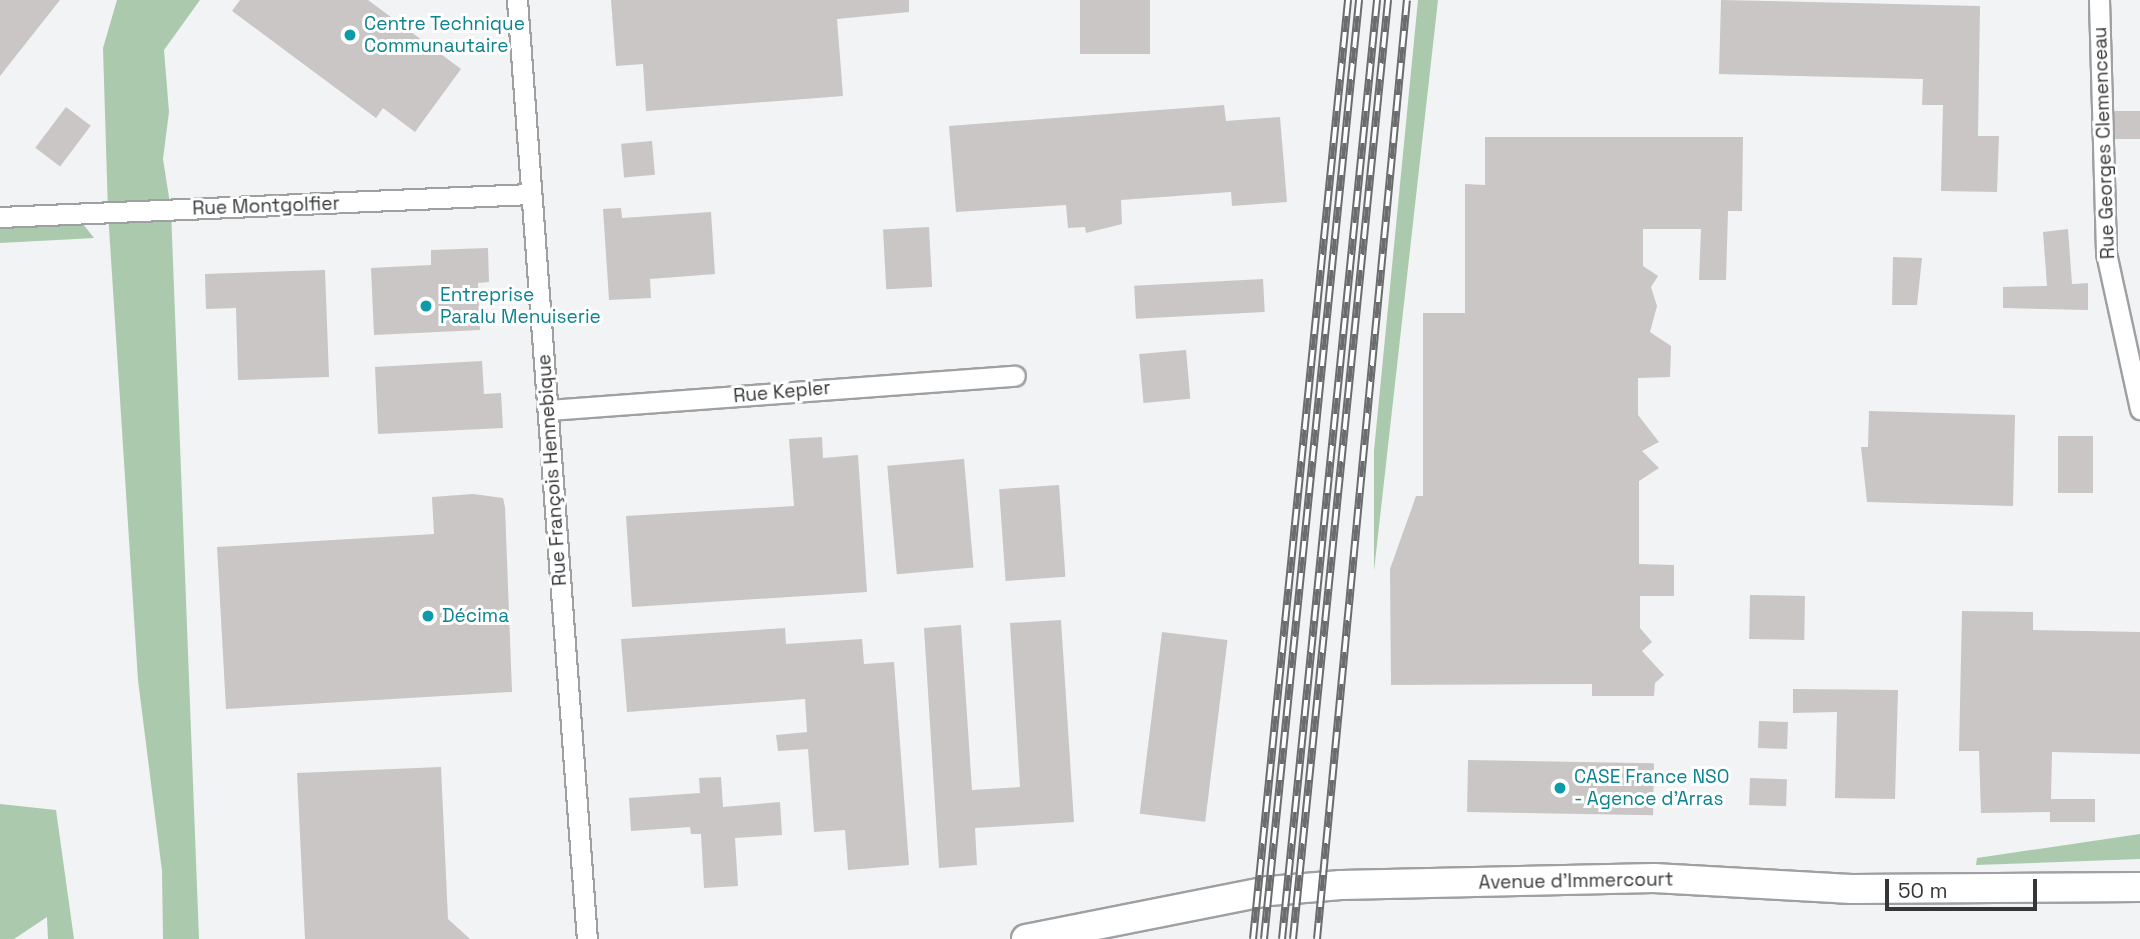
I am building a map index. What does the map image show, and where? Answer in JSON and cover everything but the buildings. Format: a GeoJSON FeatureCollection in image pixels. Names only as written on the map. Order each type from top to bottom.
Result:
{"type":"FeatureCollection","features":[{"type":"Feature","properties":{"kind":"main road","name":"Avenue d'Immercourt"},"geometry":{"type":"LineString","coordinates":[[1026,939],[1247,895],[1341,885],[1654,878],[1852,889],[2137,884]]}},
{"type":"Feature","properties":{"kind":"street","name":"Rue François Hennebique"},"geometry":{"type":"LineString","coordinates":[[517,0],[587,939]]}},
{"type":"Feature","properties":{"kind":"street","name":"Rue Georges Clemenceau"},"geometry":{"type":"LineString","coordinates":[[2099,0],[2106,253],[2140,409]]}},
{"type":"Feature","properties":{"kind":"street","name":"Rue Montgolfier"},"geometry":{"type":"LineString","coordinates":[[0,217],[532,194]]}},
{"type":"Feature","properties":{"kind":"street","name":"Rue Kepler"},"geometry":{"type":"LineString","coordinates":[[548,410],[1015,376]]}},
{"type":"Feature","properties":{"kind":"green space"},"geometry":{"type":"Polygon","coordinates":[[[117,0],[200,0],[164,50],[169,112],[163,159],[171,210],[199,939],[163,939],[162,871],[138,680],[108,212],[103,48],[117,0]]]}},
{"type":"Feature","properties":{"kind":"green space"},"geometry":{"type":"Polygon","coordinates":[[[1418,0],[1438,0],[1374,571],[1374,451],[1418,0]]]}},
{"type":"Feature","properties":{"kind":"green space"},"geometry":{"type":"Polygon","coordinates":[[[83,224],[94,238],[0,243],[0,228],[83,224]]]}},
{"type":"Feature","properties":{"kind":"green space"},"geometry":{"type":"Polygon","coordinates":[[[0,804],[56,810],[74,939],[48,939],[47,917],[14,939],[0,939],[0,804]]]}},
{"type":"Feature","properties":{"kind":"green space"},"geometry":{"type":"Polygon","coordinates":[[[2140,834],[2140,859],[1976,865],[1977,858],[2140,834]]]}},
{"type":"Feature","properties":{"kind":"railway"},"geometry":{"type":"LineString","coordinates":[[1253,939],[1348,0]]}},
{"type":"Feature","properties":{"kind":"railway"},"geometry":{"type":"LineString","coordinates":[[1264,939],[1359,0]]}},
{"type":"Feature","properties":{"kind":"railway"},"geometry":{"type":"LineString","coordinates":[[1282,939],[1377,0]]}},
{"type":"Feature","properties":{"kind":"railway"},"geometry":{"type":"LineString","coordinates":[[1293,939],[1388,0]]}},
{"type":"Feature","properties":{"kind":"railway"},"geometry":{"type":"LineString","coordinates":[[1317,939],[1407,0]]}},
{"type":"Feature","properties":{"kind":"place","name":"Centre Technique Communautaire"},"geometry":{"type":"Point","coordinates":[350,35]}},
{"type":"Feature","properties":{"kind":"place","name":"Entreprise Paralu Menuiserie"},"geometry":{"type":"Point","coordinates":[426,306]}},
{"type":"Feature","properties":{"kind":"place","name":"Décima"},"geometry":{"type":"Point","coordinates":[428,616]}},
{"type":"Feature","properties":{"kind":"place","name":"CASE France NSO - Agence d'Arras"},"geometry":{"type":"Point","coordinates":[1560,788]}}]}
